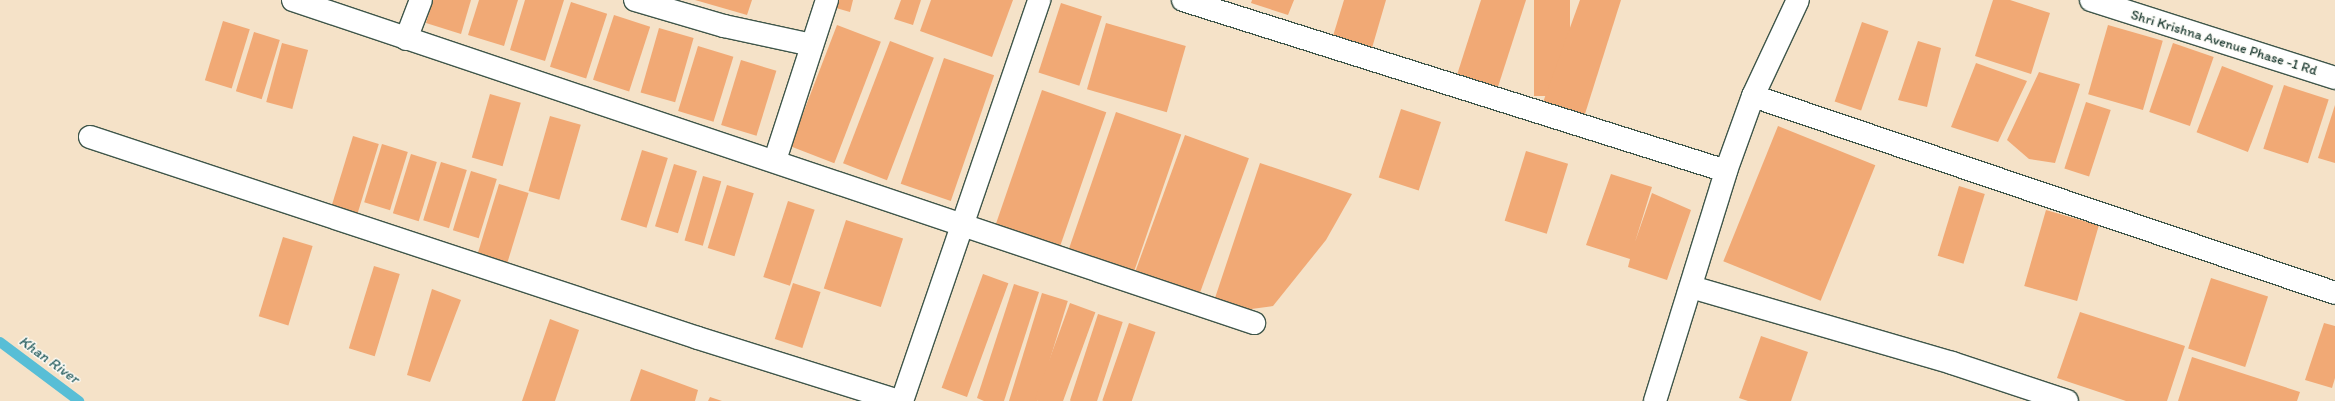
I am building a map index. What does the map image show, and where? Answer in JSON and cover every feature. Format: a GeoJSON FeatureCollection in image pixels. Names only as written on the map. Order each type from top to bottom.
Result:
{"type":"FeatureCollection","features":[{"type":"Feature","properties":{"kind":"street"},"geometry":{"type":"LineString","coordinates":[[293,0],[406,39],[961,222],[1254,323]]}},
{"type":"Feature","properties":{"kind":"street"},"geometry":{"type":"LineString","coordinates":[[406,39],[421,0]]}},
{"type":"Feature","properties":{"kind":"street"},"geometry":{"type":"LineString","coordinates":[[635,0],[724,26],[812,45]]}},
{"type":"Feature","properties":{"kind":"street"},"geometry":{"type":"LineString","coordinates":[[775,160],[827,0]]}},
{"type":"Feature","properties":{"kind":"street"},"geometry":{"type":"LineString","coordinates":[[902,401],[961,222],[1039,0]]}},
{"type":"Feature","properties":{"kind":"street"},"geometry":{"type":"LineString","coordinates":[[1183,0],[1726,171]]}},
{"type":"Feature","properties":{"kind":"street"},"geometry":{"type":"LineString","coordinates":[[1656,401],[1726,171],[1754,96],[1798,0]]}},
{"type":"Feature","properties":{"kind":"street","name":"Shri Krishna Avenue Phase -1 Rd"},"geometry":{"type":"LineString","coordinates":[[2091,0],[2335,78]]}},
{"type":"Feature","properties":{"kind":"street"},"geometry":{"type":"LineString","coordinates":[[1754,96],[2335,293]]}},
{"type":"Feature","properties":{"kind":"street"},"geometry":{"type":"LineString","coordinates":[[90,137],[698,338],[899,401]]}},
{"type":"Feature","properties":{"kind":"street"},"geometry":{"type":"LineString","coordinates":[[1691,288],[1952,363],[2067,401]]}},
{"type":"Feature","properties":{"kind":"building"},"geometry":{"type":"Polygon","coordinates":[[[433,0],[471,0],[461,34],[426,23],[433,0]]]}},
{"type":"Feature","properties":{"kind":"building"},"geometry":{"type":"Polygon","coordinates":[[[479,0],[518,0],[504,46],[468,35],[479,0]]]}},
{"type":"Feature","properties":{"kind":"building"},"geometry":{"type":"Polygon","coordinates":[[[525,0],[564,0],[545,61],[510,50],[525,0]]]}},
{"type":"Feature","properties":{"kind":"building"},"geometry":{"type":"Polygon","coordinates":[[[695,0],[752,0],[747,15],[695,0]]]}},
{"type":"Feature","properties":{"kind":"building"},"geometry":{"type":"Polygon","coordinates":[[[831,0],[853,0],[850,12],[829,6],[831,0]]]}},
{"type":"Feature","properties":{"kind":"building"},"geometry":{"type":"Polygon","coordinates":[[[901,0],[921,0],[913,25],[894,19],[901,0]]]}},
{"type":"Feature","properties":{"kind":"building"},"geometry":{"type":"Polygon","coordinates":[[[931,0],[1013,0],[992,57],[920,31],[931,0]]]}},
{"type":"Feature","properties":{"kind":"building"},"geometry":{"type":"Polygon","coordinates":[[[1252,0],[1294,0],[1288,15],[1251,3],[1252,0]]]}},
{"type":"Feature","properties":{"kind":"building"},"geometry":{"type":"Polygon","coordinates":[[[1344,0],[1386,0],[1372,48],[1333,36],[1344,0]]]}},
{"type":"Feature","properties":{"kind":"building"},"geometry":{"type":"Polygon","coordinates":[[[1481,0],[1526,0],[1496,93],[1456,78],[1481,0]]]}},
{"type":"Feature","properties":{"kind":"building"},"geometry":{"type":"Polygon","coordinates":[[[1534,0],[1570,0],[1570,96],[1534,96],[1534,0]]]}},
{"type":"Feature","properties":{"kind":"building"},"geometry":{"type":"Polygon","coordinates":[[[1580,0],[1621,0],[1584,117],[1542,105],[1580,0]]]}},
{"type":"Feature","properties":{"kind":"building"},"geometry":{"type":"Polygon","coordinates":[[[1993,0],[2010,0],[2050,13],[2031,74],[1975,56],[1993,0]]]}},
{"type":"Feature","properties":{"kind":"building"},"geometry":{"type":"Polygon","coordinates":[[[571,2],[607,14],[586,78],[550,67],[571,2]]]}},
{"type":"Feature","properties":{"kind":"building"},"geometry":{"type":"Polygon","coordinates":[[[1061,3],[1102,16],[1079,86],[1038,72],[1061,3]]]}},
{"type":"Feature","properties":{"kind":"building"},"geometry":{"type":"Polygon","coordinates":[[[614,15],[650,27],[629,91],[593,80],[614,15]]]}},
{"type":"Feature","properties":{"kind":"building"},"geometry":{"type":"Polygon","coordinates":[[[223,21],[250,29],[232,88],[205,80],[223,21]]]}},
{"type":"Feature","properties":{"kind":"building"},"geometry":{"type":"Polygon","coordinates":[[[1862,22],[1888,31],[1861,111],[1835,101],[1862,22]]]}},
{"type":"Feature","properties":{"kind":"building"},"geometry":{"type":"Polygon","coordinates":[[[1106,23],[1186,46],[1167,112],[1087,89],[1106,23]]]}},
{"type":"Feature","properties":{"kind":"building"},"geometry":{"type":"Polygon","coordinates":[[[837,25],[881,42],[834,163],[790,146],[837,25]]]}},
{"type":"Feature","properties":{"kind":"building"},"geometry":{"type":"Polygon","coordinates":[[[2108,25],[2163,41],[2143,110],[2088,94],[2108,25]]]}},
{"type":"Feature","properties":{"kind":"building"},"geometry":{"type":"Polygon","coordinates":[[[659,28],[694,38],[675,102],[641,92],[659,28]]]}},
{"type":"Feature","properties":{"kind":"building"},"geometry":{"type":"Polygon","coordinates":[[[254,32],[280,40],[262,99],[236,91],[254,32]]]}},
{"type":"Feature","properties":{"kind":"building"},"geometry":{"type":"Polygon","coordinates":[[[890,41],[934,58],[887,180],[843,163],[890,41]]]}},
{"type":"Feature","properties":{"kind":"building"},"geometry":{"type":"Polygon","coordinates":[[[1918,41],[1941,48],[1927,107],[1898,100],[1918,41]]]}},
{"type":"Feature","properties":{"kind":"building"},"geometry":{"type":"Polygon","coordinates":[[[282,43],[308,50],[292,109],[266,102],[282,43]]]}},
{"type":"Feature","properties":{"kind":"building"},"geometry":{"type":"Polygon","coordinates":[[[2173,43],[2214,57],[2190,126],[2149,112],[2173,43]]]}},
{"type":"Feature","properties":{"kind":"building"},"geometry":{"type":"Polygon","coordinates":[[[698,46],[733,57],[714,122],[678,111],[698,46]]]}},
{"type":"Feature","properties":{"kind":"building"},"geometry":{"type":"Polygon","coordinates":[[[944,58],[994,75],[951,201],[901,184],[944,58]]]}},
{"type":"Feature","properties":{"kind":"building"},"geometry":{"type":"Polygon","coordinates":[[[741,60],[776,71],[757,136],[721,125],[741,60]]]}},
{"type":"Feature","properties":{"kind":"building"},"geometry":{"type":"Polygon","coordinates":[[[1976,63],[2027,81],[1998,142],[1951,127],[1976,63]]]}},
{"type":"Feature","properties":{"kind":"building"},"geometry":{"type":"Polygon","coordinates":[[[2222,66],[2273,86],[2248,152],[2197,132],[2222,66]]]}},
{"type":"Feature","properties":{"kind":"building"},"geometry":{"type":"Polygon","coordinates":[[[2039,72],[2080,84],[2055,163],[2029,159],[2007,140],[2039,72]]]}},
{"type":"Feature","properties":{"kind":"building"},"geometry":{"type":"Polygon","coordinates":[[[2284,85],[2329,100],[2308,163],[2263,149],[2284,85]]]}},
{"type":"Feature","properties":{"kind":"building"},"geometry":{"type":"Polygon","coordinates":[[[1042,90],[1106,112],[1059,248],[995,226],[1042,90]]]}},
{"type":"Feature","properties":{"kind":"building"},"geometry":{"type":"Polygon","coordinates":[[[490,94],[521,103],[503,166],[472,157],[490,94]]]}},
{"type":"Feature","properties":{"kind":"building"},"geometry":{"type":"Polygon","coordinates":[[[2086,102],[2111,110],[2089,177],[2064,169],[2086,102]]]}},
{"type":"Feature","properties":{"kind":"building"},"geometry":{"type":"Polygon","coordinates":[[[2335,105],[2335,163],[2318,158],[2335,105]]]}},
{"type":"Feature","properties":{"kind":"building"},"geometry":{"type":"Polygon","coordinates":[[[1401,109],[1441,122],[1419,190],[1379,177],[1401,109]]]}},
{"type":"Feature","properties":{"kind":"building"},"geometry":{"type":"Polygon","coordinates":[[[1116,112],[1181,134],[1134,271],[1069,248],[1116,112]]]}},
{"type":"Feature","properties":{"kind":"building"},"geometry":{"type":"Polygon","coordinates":[[[550,116],[581,125],[559,200],[529,191],[550,116]]]}},
{"type":"Feature","properties":{"kind":"building"},"geometry":{"type":"Polygon","coordinates":[[[1778,126],[1875,165],[1821,301],[1723,261],[1778,126]]]}},
{"type":"Feature","properties":{"kind":"building"},"geometry":{"type":"Polygon","coordinates":[[[1185,135],[1249,158],[1199,295],[1135,271],[1185,135]]]}},
{"type":"Feature","properties":{"kind":"building"},"geometry":{"type":"Polygon","coordinates":[[[353,136],[379,144],[357,214],[332,206],[353,136]]]}},
{"type":"Feature","properties":{"kind":"building"},"geometry":{"type":"Polygon","coordinates":[[[382,144],[408,152],[390,210],[364,202],[382,144]]]}},
{"type":"Feature","properties":{"kind":"building"},"geometry":{"type":"Polygon","coordinates":[[[642,150],[668,158],[646,228],[621,220],[642,150]]]}},
{"type":"Feature","properties":{"kind":"building"},"geometry":{"type":"Polygon","coordinates":[[[1526,151],[1568,164],[1547,234],[1505,221],[1526,151]]]}},
{"type":"Feature","properties":{"kind":"building"},"geometry":{"type":"Polygon","coordinates":[[[411,154],[437,162],[419,221],[393,213],[411,154]]]}},
{"type":"Feature","properties":{"kind":"building"},"geometry":{"type":"Polygon","coordinates":[[[441,162],[467,170],[449,228],[423,220],[441,162]]]}},
{"type":"Feature","properties":{"kind":"building"},"geometry":{"type":"Polygon","coordinates":[[[1260,163],[1352,194],[1326,240],[1273,306],[1244,310],[1215,298],[1260,163]]]}},
{"type":"Feature","properties":{"kind":"building"},"geometry":{"type":"Polygon","coordinates":[[[674,164],[697,171],[678,233],[655,226],[674,164]]]}},
{"type":"Feature","properties":{"kind":"building"},"geometry":{"type":"Polygon","coordinates":[[[471,171],[497,179],[479,238],[453,230],[471,171]]]}},
{"type":"Feature","properties":{"kind":"building"},"geometry":{"type":"Polygon","coordinates":[[[1611,174],[1652,187],[1635,242],[1652,193],[1691,210],[1667,280],[1628,267],[1630,259],[1586,245],[1611,174]]]}},
{"type":"Feature","properties":{"kind":"building"},"geometry":{"type":"Polygon","coordinates":[[[703,176],[721,181],[703,246],[685,240],[703,176]]]}},
{"type":"Feature","properties":{"kind":"building"},"geometry":{"type":"Polygon","coordinates":[[[499,184],[529,193],[506,268],[476,259],[499,184]]]}},
{"type":"Feature","properties":{"kind":"building"},"geometry":{"type":"Polygon","coordinates":[[[727,185],[754,193],[734,256],[708,248],[727,185]]]}},
{"type":"Feature","properties":{"kind":"building"},"geometry":{"type":"Polygon","coordinates":[[[1959,186],[1985,194],[1963,264],[1938,256],[1959,186]]]}},
{"type":"Feature","properties":{"kind":"building"},"geometry":{"type":"Polygon","coordinates":[[[788,201],[815,210],[790,286],[763,277],[788,201]]]}},
{"type":"Feature","properties":{"kind":"building"},"geometry":{"type":"Polygon","coordinates":[[[2046,210],[2099,225],[2077,301],[2024,286],[2046,210]]]}},
{"type":"Feature","properties":{"kind":"building"},"geometry":{"type":"Polygon","coordinates":[[[846,220],[903,239],[881,307],[824,288],[846,220]]]}},
{"type":"Feature","properties":{"kind":"building"},"geometry":{"type":"Polygon","coordinates":[[[283,237],[313,246],[288,325],[259,316],[283,237]]]}},
{"type":"Feature","properties":{"kind":"building"},"geometry":{"type":"Polygon","coordinates":[[[374,266],[400,274],[375,356],[349,348],[374,266]]]}},
{"type":"Feature","properties":{"kind":"building"},"geometry":{"type":"Polygon","coordinates":[[[983,274],[1008,283],[967,397],[942,388],[983,274]]]}},
{"type":"Feature","properties":{"kind":"building"},"geometry":{"type":"Polygon","coordinates":[[[2211,278],[2268,297],[2245,367],[2188,348],[2211,278]]]}},
{"type":"Feature","properties":{"kind":"building"},"geometry":{"type":"Polygon","coordinates":[[[793,283],[821,292],[802,348],[775,339],[793,283]]]}},
{"type":"Feature","properties":{"kind":"building"},"geometry":{"type":"Polygon","coordinates":[[[1014,284],[1039,292],[1004,401],[984,401],[977,398],[1014,284]]]}},
{"type":"Feature","properties":{"kind":"building"},"geometry":{"type":"Polygon","coordinates":[[[432,289],[461,300],[430,382],[407,375],[432,289]]]}},
{"type":"Feature","properties":{"kind":"building"},"geometry":{"type":"Polygon","coordinates":[[[1042,293],[1068,301],[1037,401],[1009,401],[1042,293]]]}},
{"type":"Feature","properties":{"kind":"building"},"geometry":{"type":"Polygon","coordinates":[[[1070,303],[1095,312],[1063,401],[1035,400],[1070,303]]]}},
{"type":"Feature","properties":{"kind":"building"},"geometry":{"type":"Polygon","coordinates":[[[2080,312],[2185,346],[2167,401],[2126,401],[2057,378],[2080,312]]]}},
{"type":"Feature","properties":{"kind":"building"},"geometry":{"type":"Polygon","coordinates":[[[1098,314],[1123,322],[1097,401],[1070,401],[1098,314]]]}},
{"type":"Feature","properties":{"kind":"building"},"geometry":{"type":"Polygon","coordinates":[[[550,319],[579,330],[555,401],[522,401],[550,319]]]}},
{"type":"Feature","properties":{"kind":"building"},"geometry":{"type":"Polygon","coordinates":[[[1129,323],[1155,332],[1132,401],[1102,401],[1129,323]]]}},
{"type":"Feature","properties":{"kind":"building"},"geometry":{"type":"Polygon","coordinates":[[[2324,323],[2335,326],[2335,378],[2332,388],[2305,380],[2324,323]]]}},
{"type":"Feature","properties":{"kind":"building"},"geometry":{"type":"Polygon","coordinates":[[[1761,336],[1808,352],[1791,401],[1748,401],[1739,398],[1761,336]]]}},
{"type":"Feature","properties":{"kind":"building"},"geometry":{"type":"Polygon","coordinates":[[[2192,357],[2300,392],[2297,401],[2178,401],[2192,357]]]}},
{"type":"Feature","properties":{"kind":"building"},"geometry":{"type":"Polygon","coordinates":[[[641,369],[698,390],[695,401],[630,401],[641,369]]]}},
{"type":"Feature","properties":{"kind":"building"},"geometry":{"type":"Polygon","coordinates":[[[710,397],[722,401],[708,401],[710,397]]]}},
{"type":"Feature","properties":{"kind":"waterway","name":"Khan River"},"geometry":{"type":"LineString","coordinates":[[0,342],[79,401]]}}]}
